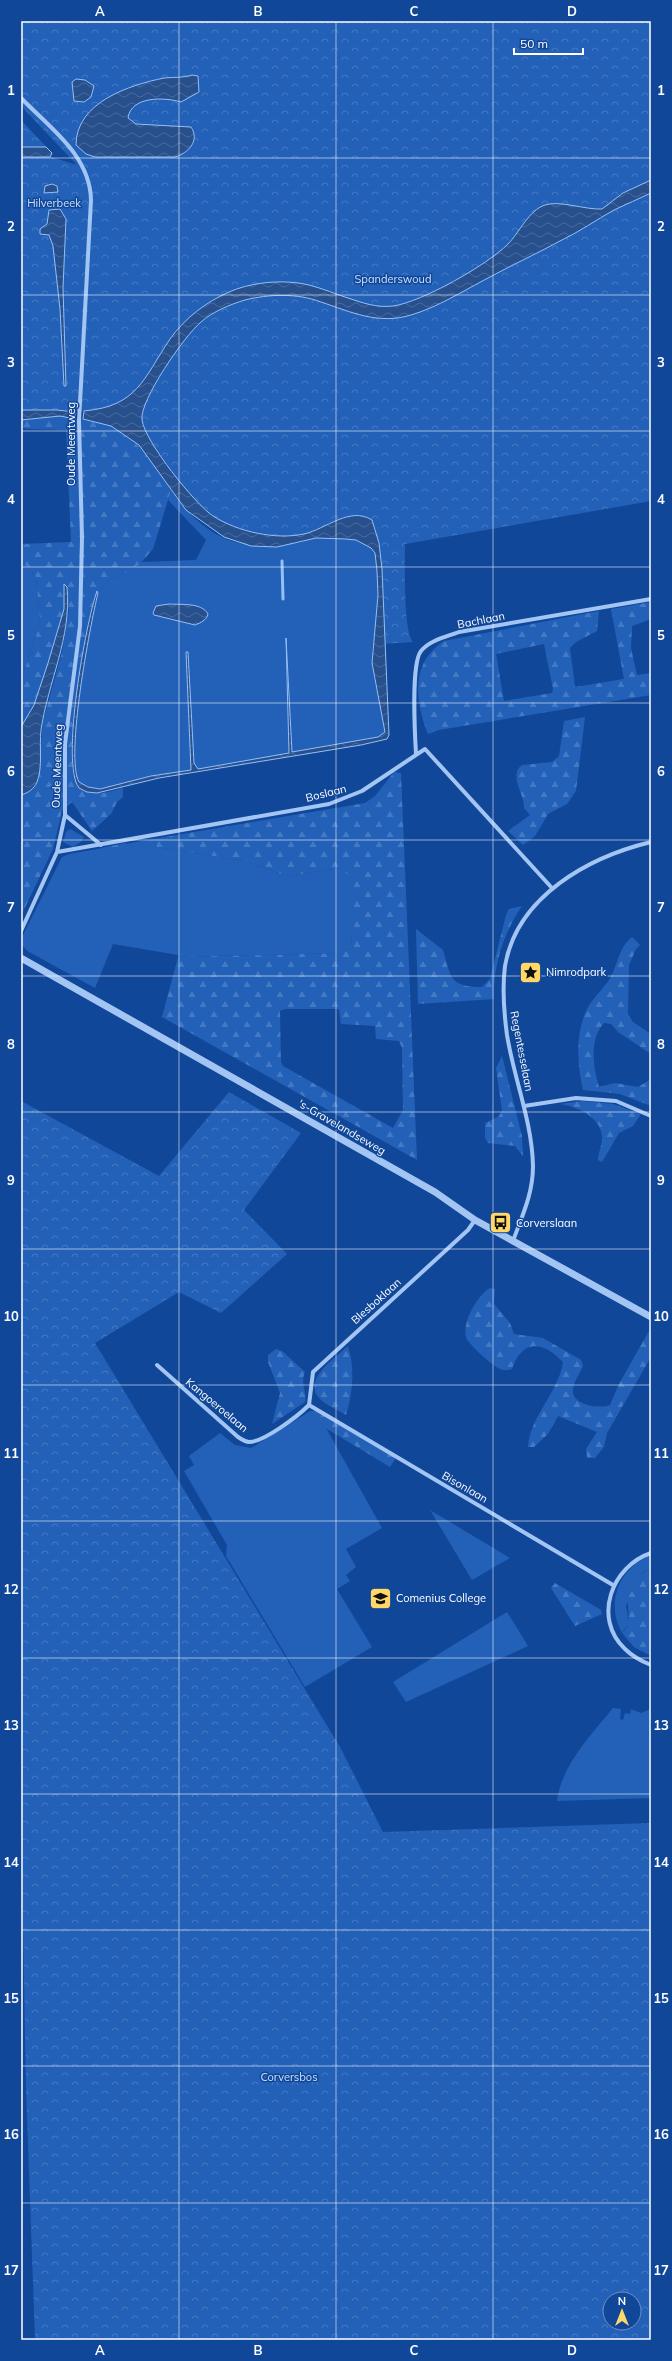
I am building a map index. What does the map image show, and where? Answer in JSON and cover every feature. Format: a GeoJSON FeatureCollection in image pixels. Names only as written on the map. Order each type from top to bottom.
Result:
{"type":"FeatureCollection","features":[{"type":"Feature","properties":{"kind":"street","name":"Oude Meentweg"},"geometry":{"type":"LineString","coordinates":[[21,98],[75,153],[86,171],[90,188],[79,421],[82,538],[80,626],[65,744],[65,815],[57,852],[21,930]]}},
{"type":"Feature","properties":{"kind":"street","name":"Bachlaan"},"geometry":{"type":"LineString","coordinates":[[416,754],[414,689],[420,652],[430,643],[459,632],[651,599]]}},
{"type":"Feature","properties":{"kind":"street"},"geometry":{"type":"LineString","coordinates":[[416,754],[425,749],[552,888]]}},
{"type":"Feature","properties":{"kind":"street","name":"Boslaan"},"geometry":{"type":"LineString","coordinates":[[57,852],[329,804],[362,791],[416,754]]}},
{"type":"Feature","properties":{"kind":"street","name":"Oude Meentweg"},"geometry":{"type":"LineString","coordinates":[[65,815],[101,845]]}},
{"type":"Feature","properties":{"kind":"street","name":"Regentesselaan"},"geometry":{"type":"LineString","coordinates":[[513,1242],[531,1193],[532,1173],[531,1141],[508,1036],[503,1000],[505,966],[518,931],[533,909],[552,888],[600,859],[651,842]]}},
{"type":"Feature","properties":{"kind":"street","name":"'s-Gravelandseweg"},"geometry":{"type":"LineString","coordinates":[[21,958],[435,1192],[475,1220],[513,1242],[651,1317]]}},
{"type":"Feature","properties":{"kind":"street"},"geometry":{"type":"LineString","coordinates":[[524,1106],[576,1098],[616,1101],[651,1116]]}},
{"type":"Feature","properties":{"kind":"street","name":"Blesboklaan"},"geometry":{"type":"LineString","coordinates":[[309,1405],[313,1372],[468,1230],[475,1220]]}},
{"type":"Feature","properties":{"kind":"street","name":"Kangoeroelaan"},"geometry":{"type":"LineString","coordinates":[[157,1365],[238,1437],[248,1442],[259,1440],[300,1414],[309,1405]]}},
{"type":"Feature","properties":{"kind":"street","name":"Bisonlaan"},"geometry":{"type":"LineString","coordinates":[[309,1405],[613,1585]]}},
{"type":"Feature","properties":{"kind":"street"},"geometry":{"type":"LineString","coordinates":[[651,1553],[640,1556],[624,1568],[613,1585],[608,1606],[609,1619],[614,1635],[624,1648],[636,1659],[651,1665]]}},
{"type":"Feature","properties":{"kind":"green space","name":"Spanderswoud"},"geometry":{"type":"Polygon","coordinates":[[[21,21],[651,21],[651,501],[405,544],[406,611],[410,636],[413,642],[382,644],[379,559],[370,538],[312,537],[285,542],[209,525],[137,437],[83,411],[21,410],[21,120],[52,153],[51,157],[77,165],[21,106],[21,21]]]}},
{"type":"Feature","properties":{"kind":"green space"},"geometry":{"type":"Polygon","coordinates":[[[60,416],[96,421],[121,431],[141,448],[171,490],[153,549],[140,564],[130,571],[109,580],[98,593],[97,591],[87,630],[77,690],[72,750],[73,771],[77,784],[87,792],[93,793],[123,788],[123,797],[117,802],[111,814],[92,831],[72,802],[62,811],[53,849],[21,916],[21,795],[27,793],[38,780],[43,721],[62,652],[69,609],[64,585],[64,609],[48,663],[34,705],[21,727],[21,680],[40,623],[36,577],[21,560],[21,544],[71,542],[66,430],[27,429],[21,427],[21,420],[60,416]]]}},
{"type":"Feature","properties":{"kind":"green space"},"geometry":{"type":"Polygon","coordinates":[[[171,490],[183,507],[199,522],[226,539],[236,542],[284,544],[299,543],[314,538],[339,537],[357,540],[371,547],[377,562],[379,589],[372,649],[372,663],[385,732],[382,736],[292,752],[286,638],[289,753],[198,769],[194,763],[188,652],[191,770],[151,776],[100,789],[88,787],[79,782],[75,768],[77,719],[85,660],[98,593],[109,580],[130,571],[142,562],[196,560],[206,540],[168,500],[171,490]]]}},
{"type":"Feature","properties":{"kind":"green space"},"geometry":{"type":"Polygon","coordinates":[[[21,560],[36,577],[40,623],[21,680],[21,560]]]}},
{"type":"Feature","properties":{"kind":"green space"},"geometry":{"type":"Polygon","coordinates":[[[651,602],[651,619],[632,626],[631,648],[637,675],[651,673],[651,695],[439,730],[428,734],[420,709],[418,683],[425,660],[433,650],[444,641],[599,611],[597,631],[576,642],[570,648],[575,687],[624,679],[611,609],[651,602]],[[544,644],[496,654],[504,701],[552,693],[553,689],[544,644]]]}},
{"type":"Feature","properties":{"kind":"green space"},"geometry":{"type":"Polygon","coordinates":[[[585,717],[576,791],[567,804],[548,814],[535,836],[523,845],[508,831],[530,815],[524,808],[524,803],[518,785],[518,769],[522,765],[552,762],[559,756],[564,721],[585,717]]]}},
{"type":"Feature","properties":{"kind":"green space"},"geometry":{"type":"Polygon","coordinates":[[[394,772],[401,773],[417,1160],[162,1017],[178,957],[341,953],[348,949],[351,944],[354,900],[352,878],[340,868],[288,876],[244,861],[157,847],[153,839],[365,803],[375,796],[394,772]],[[285,1009],[280,1011],[281,1062],[283,1066],[393,1128],[403,1110],[402,1048],[399,1041],[376,1039],[375,1026],[341,1024],[339,1009],[285,1009]]]}},
{"type":"Feature","properties":{"kind":"green space"},"geometry":{"type":"Polygon","coordinates":[[[70,829],[84,837],[81,842],[73,847],[63,842],[66,832],[70,829]]]}},
{"type":"Feature","properties":{"kind":"green space"},"geometry":{"type":"Polygon","coordinates":[[[153,839],[157,847],[244,861],[288,876],[340,868],[342,869],[351,876],[355,893],[351,944],[348,949],[341,953],[178,957],[178,955],[113,944],[95,988],[29,952],[21,945],[21,939],[62,857],[69,854],[153,839]]]}},
{"type":"Feature","properties":{"kind":"green space"},"geometry":{"type":"Polygon","coordinates":[[[125,843],[130,846],[122,855],[101,848],[125,843]]]}},
{"type":"Feature","properties":{"kind":"green space"},"geometry":{"type":"Polygon","coordinates":[[[522,906],[509,928],[500,951],[495,974],[494,999],[418,1004],[416,929],[443,950],[450,974],[453,979],[463,985],[482,987],[490,979],[506,915],[509,909],[522,906]]]}},
{"type":"Feature","properties":{"kind":"green space"},"geometry":{"type":"Polygon","coordinates":[[[632,937],[640,945],[636,949],[629,965],[628,1014],[633,1022],[651,1034],[651,1054],[618,1032],[611,1024],[604,1023],[599,1030],[594,1045],[595,1071],[599,1087],[615,1083],[638,1087],[651,1079],[651,1106],[620,1094],[583,1090],[579,1069],[578,1049],[580,1028],[587,1009],[609,980],[624,946],[632,937]]]}},
{"type":"Feature","properties":{"kind":"green space"},"geometry":{"type":"Polygon","coordinates":[[[502,1056],[522,1136],[523,1156],[515,1146],[488,1143],[485,1138],[485,1123],[498,1117],[502,1111],[496,1068],[502,1056]]]}},
{"type":"Feature","properties":{"kind":"green space","name":"Corversbos"},"geometry":{"type":"Polygon","coordinates":[[[229,1092],[301,1133],[244,1210],[287,1254],[221,1313],[179,1292],[95,1343],[340,1747],[383,1832],[651,1823],[651,2340],[35,2340],[26,2087],[21,1814],[21,1101],[159,1176],[229,1092]]]}},
{"type":"Feature","properties":{"kind":"green space"},"geometry":{"type":"Polygon","coordinates":[[[582,1101],[613,1104],[641,1114],[633,1126],[619,1133],[602,1162],[598,1160],[602,1139],[601,1132],[594,1119],[581,1110],[560,1104],[582,1101]]]}},
{"type":"Feature","properties":{"kind":"green space"},"geometry":{"type":"Polygon","coordinates":[[[490,1288],[495,1289],[494,1304],[510,1323],[514,1334],[543,1338],[581,1360],[583,1366],[575,1383],[573,1394],[580,1402],[593,1406],[599,1407],[610,1405],[619,1384],[649,1331],[651,1332],[651,1357],[607,1433],[604,1447],[595,1458],[587,1458],[586,1449],[597,1432],[558,1416],[548,1434],[534,1447],[528,1447],[534,1425],[556,1384],[563,1362],[548,1350],[534,1346],[521,1352],[512,1369],[503,1370],[492,1364],[475,1349],[467,1340],[465,1331],[466,1324],[476,1302],[485,1291],[490,1288]]]}},
{"type":"Feature","properties":{"kind":"green space"},"geometry":{"type":"Polygon","coordinates":[[[348,1346],[352,1363],[352,1389],[346,1415],[321,1400],[316,1393],[315,1385],[322,1370],[348,1346]]]}},
{"type":"Feature","properties":{"kind":"green space"},"geometry":{"type":"Polygon","coordinates":[[[276,1349],[282,1351],[305,1372],[303,1380],[305,1402],[272,1424],[280,1393],[268,1362],[268,1355],[276,1349]]]}},
{"type":"Feature","properties":{"kind":"green space"},"geometry":{"type":"Polygon","coordinates":[[[310,1411],[316,1411],[397,1456],[390,1467],[304,1415],[310,1411]]]}},
{"type":"Feature","properties":{"kind":"green space"},"geometry":{"type":"Polygon","coordinates":[[[304,1415],[326,1428],[382,1528],[346,1549],[356,1567],[346,1575],[350,1581],[337,1589],[372,1647],[305,1687],[226,1556],[227,1545],[184,1471],[194,1465],[189,1456],[220,1433],[235,1445],[251,1448],[304,1415]]]}},
{"type":"Feature","properties":{"kind":"green space"},"geometry":{"type":"Polygon","coordinates":[[[430,1510],[510,1558],[472,1580],[430,1510]]]}},
{"type":"Feature","properties":{"kind":"green space"},"geometry":{"type":"Polygon","coordinates":[[[651,1555],[651,1568],[643,1572],[626,1606],[629,1623],[622,1633],[617,1622],[615,1610],[615,1599],[618,1588],[623,1577],[631,1568],[651,1555]]]}},
{"type":"Feature","properties":{"kind":"green space"},"geometry":{"type":"Polygon","coordinates":[[[651,1568],[651,1656],[634,1647],[622,1633],[627,1626],[629,1619],[628,1594],[631,1585],[638,1576],[651,1568]]]}},
{"type":"Feature","properties":{"kind":"green space"},"geometry":{"type":"Polygon","coordinates":[[[555,1583],[601,1610],[602,1614],[575,1626],[551,1588],[555,1583]]]}},
{"type":"Feature","properties":{"kind":"green space"},"geometry":{"type":"Polygon","coordinates":[[[507,1612],[528,1646],[406,1702],[393,1682],[507,1612]]]}},
{"type":"Feature","properties":{"kind":"green space"},"geometry":{"type":"Polygon","coordinates":[[[613,1708],[621,1709],[620,1719],[623,1720],[625,1713],[630,1714],[631,1709],[641,1713],[651,1709],[651,1798],[557,1801],[564,1776],[571,1763],[587,1740],[613,1708]]]}},
{"type":"Feature","properties":{"kind":"water"},"geometry":{"type":"Polygon","coordinates":[[[192,75],[198,76],[199,92],[181,102],[158,99],[142,102],[130,111],[128,118],[136,124],[191,127],[194,141],[185,152],[175,157],[95,157],[86,154],[76,145],[78,130],[85,117],[107,98],[136,85],[150,81],[192,75]]]}},
{"type":"Feature","properties":{"kind":"water"},"geometry":{"type":"Polygon","coordinates":[[[76,79],[85,80],[94,86],[91,97],[84,102],[74,101],[72,82],[76,79]]]}},
{"type":"Feature","properties":{"kind":"water"},"geometry":{"type":"Polygon","coordinates":[[[21,147],[46,147],[52,153],[50,157],[21,157],[21,147]]]}},
{"type":"Feature","properties":{"kind":"water"},"geometry":{"type":"Polygon","coordinates":[[[651,180],[651,193],[614,210],[581,230],[421,312],[399,318],[376,318],[354,313],[312,299],[283,295],[245,300],[228,306],[211,315],[194,329],[164,369],[148,398],[143,411],[142,420],[145,430],[161,457],[183,486],[205,509],[223,522],[257,533],[293,536],[304,534],[347,517],[364,516],[372,520],[379,543],[382,569],[389,735],[387,739],[361,745],[159,778],[97,793],[87,792],[79,788],[74,774],[72,751],[73,723],[81,660],[92,607],[97,591],[98,593],[80,690],[75,746],[75,768],[79,782],[88,787],[100,789],[151,776],[191,770],[186,652],[188,652],[194,763],[198,769],[289,753],[286,638],[292,752],[378,737],[385,732],[372,663],[378,595],[375,553],[371,548],[356,540],[346,539],[316,538],[277,547],[251,546],[224,537],[186,510],[139,445],[111,426],[83,419],[84,411],[102,408],[128,397],[145,378],[170,339],[182,324],[196,311],[229,292],[254,284],[290,282],[311,285],[370,305],[393,306],[405,303],[420,298],[454,281],[498,253],[508,244],[529,217],[545,205],[565,204],[602,209],[623,193],[651,180]]]}},
{"type":"Feature","properties":{"kind":"water"},"geometry":{"type":"Polygon","coordinates":[[[52,184],[57,186],[58,192],[44,193],[45,186],[52,184]]]}},
{"type":"Feature","properties":{"kind":"water"},"geometry":{"type":"Polygon","coordinates":[[[60,209],[66,219],[63,288],[66,386],[64,386],[60,309],[53,246],[49,235],[40,234],[40,229],[47,224],[49,210],[60,209]]]}},
{"type":"Feature","properties":{"kind":"water"},"geometry":{"type":"Polygon","coordinates":[[[21,410],[57,410],[75,412],[75,419],[60,416],[21,420],[21,410]]]}},
{"type":"Feature","properties":{"kind":"water"},"geometry":{"type":"Polygon","coordinates":[[[64,584],[67,587],[68,606],[66,624],[63,642],[44,712],[41,730],[39,776],[32,789],[21,795],[21,727],[34,705],[48,663],[64,609],[64,584]]]}},
{"type":"Feature","properties":{"kind":"water"},"geometry":{"type":"Polygon","coordinates":[[[169,604],[196,606],[205,610],[208,614],[205,620],[195,625],[154,615],[153,613],[156,606],[169,604]]]}},
{"type":"Feature","properties":{"kind":"waterway"},"geometry":{"type":"LineString","coordinates":[[282,561],[283,599]]}},
{"type":"Feature","properties":{"kind":"place","name":"Nimrodpark"},"geometry":{"type":"Point","coordinates":[530,972]}},
{"type":"Feature","properties":{"kind":"place","name":"Corverslaan"},"geometry":{"type":"Point","coordinates":[500,1223]}},
{"type":"Feature","properties":{"kind":"place","name":"Comenius College"},"geometry":{"type":"Point","coordinates":[381,1598]}},
{"type":"Feature","properties":{"kind":"park label","name":"Hilverbeek"},"geometry":{"type":"Point","coordinates":[54,203]}}]}
